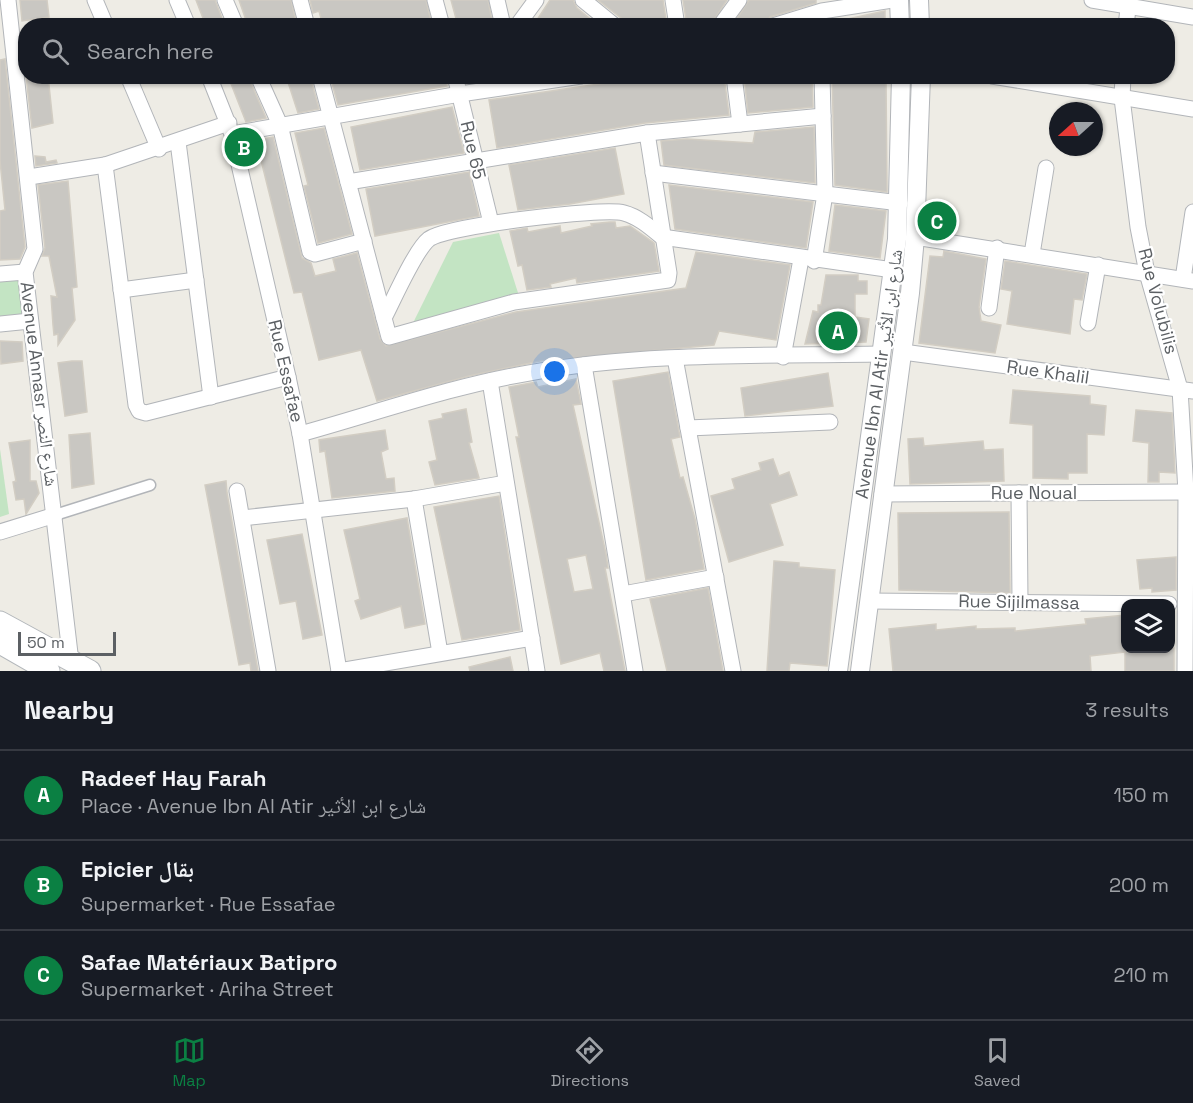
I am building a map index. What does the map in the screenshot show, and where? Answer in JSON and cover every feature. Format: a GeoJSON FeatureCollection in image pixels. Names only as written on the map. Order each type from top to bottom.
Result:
{"type":"FeatureCollection","features":[{"type":"Feature","properties":{"kind":"main road"},"geometry":{"type":"LineString","coordinates":[[0,622],[80,667]]}},
{"type":"Feature","properties":{"kind":"main road"},"geometry":{"type":"LineString","coordinates":[[0,643],[49,671]]}},
{"type":"Feature","properties":{"kind":"street","name":"Avenue Annasr شارع النصر"},"geometry":{"type":"LineString","coordinates":[[8,0],[7,47],[29,177],[35,249],[25,272],[30,321],[55,515],[80,667]]}},
{"type":"Feature","properties":{"kind":"street"},"geometry":{"type":"LineString","coordinates":[[95,0],[103,18]]}},
{"type":"Feature","properties":{"kind":"street"},"geometry":{"type":"LineString","coordinates":[[177,0],[185,18]]}},
{"type":"Feature","properties":{"kind":"street"},"geometry":{"type":"LineString","coordinates":[[225,0],[233,18]]}},
{"type":"Feature","properties":{"kind":"street"},"geometry":{"type":"LineString","coordinates":[[300,0],[305,18]]}},
{"type":"Feature","properties":{"kind":"street"},"geometry":{"type":"LineString","coordinates":[[435,0],[440,18]]}},
{"type":"Feature","properties":{"kind":"street"},"geometry":{"type":"LineString","coordinates":[[497,0],[501,18]]}},
{"type":"Feature","properties":{"kind":"street"},"geometry":{"type":"LineString","coordinates":[[523,18],[536,0]]}},
{"type":"Feature","properties":{"kind":"street"},"geometry":{"type":"LineString","coordinates":[[583,0],[605,18]]}},
{"type":"Feature","properties":{"kind":"street"},"geometry":{"type":"LineString","coordinates":[[673,0],[676,18]]}},
{"type":"Feature","properties":{"kind":"street"},"geometry":{"type":"LineString","coordinates":[[726,18],[739,0]]}},
{"type":"Feature","properties":{"kind":"street"},"geometry":{"type":"LineString","coordinates":[[822,18],[853,2],[892,0]]}},
{"type":"Feature","properties":{"kind":"street"},"geometry":{"type":"LineString","coordinates":[[899,0],[900,18]]}},
{"type":"Feature","properties":{"kind":"street"},"geometry":{"type":"LineString","coordinates":[[919,0],[920,18]]}},
{"type":"Feature","properties":{"kind":"street"},"geometry":{"type":"LineString","coordinates":[[1092,0],[1129,3],[1193,17]]}},
{"type":"Feature","properties":{"kind":"street"},"geometry":{"type":"LineString","coordinates":[[1127,18],[1129,3]]}},
{"type":"Feature","properties":{"kind":"street"},"geometry":{"type":"LineString","coordinates":[[131,84],[159,149]]}},
{"type":"Feature","properties":{"kind":"street","name":"Rue Essafae"},"geometry":{"type":"LineString","coordinates":[[212,84],[231,129],[288,377],[300,434],[339,671]]}},
{"type":"Feature","properties":{"kind":"street"},"geometry":{"type":"LineString","coordinates":[[262,84],[280,125],[310,252],[315,254],[364,241]]}},
{"type":"Feature","properties":{"kind":"street"},"geometry":{"type":"LineString","coordinates":[[322,84],[389,337],[514,302],[661,283],[668,280],[669,273],[646,133]]}},
{"type":"Feature","properties":{"kind":"street","name":"Rue 65"},"geometry":{"type":"LineString","coordinates":[[457,84],[491,223]]}},
{"type":"Feature","properties":{"kind":"street"},"geometry":{"type":"LineString","coordinates":[[29,177],[105,165],[178,142],[231,129],[280,125],[330,117],[503,84]]}},
{"type":"Feature","properties":{"kind":"street"},"geometry":{"type":"LineString","coordinates":[[735,84],[740,124]]}},
{"type":"Feature","properties":{"kind":"street"},"geometry":{"type":"LineString","coordinates":[[783,357],[825,194],[822,84]]}},
{"type":"Feature","properties":{"kind":"street","name":"Avenue Ibn Al Atir شارع ابن الأثير"},"geometry":{"type":"LineString","coordinates":[[838,671],[893,270],[900,203],[901,84]]}},
{"type":"Feature","properties":{"kind":"street","name":"Avenue Ibn Al Atir شارع ابن الأثير"},"geometry":{"type":"LineString","coordinates":[[860,671],[882,494],[903,352],[915,237],[921,84]]}},
{"type":"Feature","properties":{"kind":"street"},"geometry":{"type":"LineString","coordinates":[[1039,84],[1193,109]]}},
{"type":"Feature","properties":{"kind":"street","name":"Rue Volubilis"},"geometry":{"type":"LineString","coordinates":[[1123,84],[1122,98],[1138,227],[1148,273],[1187,390],[1186,492],[1179,604],[1185,671]]}},
{"type":"Feature","properties":{"kind":"street"},"geometry":{"type":"LineString","coordinates":[[348,182],[475,159],[646,133],[823,116]]}},
{"type":"Feature","properties":{"kind":"street"},"geometry":{"type":"LineString","coordinates":[[178,142],[211,397]]}},
{"type":"Feature","properties":{"kind":"street"},"geometry":{"type":"LineString","coordinates":[[105,165],[139,411],[146,413],[288,377]]}},
{"type":"Feature","properties":{"kind":"street"},"geometry":{"type":"LineString","coordinates":[[1032,254],[1046,168]]}},
{"type":"Feature","properties":{"kind":"street"},"geometry":{"type":"LineString","coordinates":[[653,173],[900,203]]}},
{"type":"Feature","properties":{"kind":"street"},"geometry":{"type":"LineString","coordinates":[[384,318],[428,240],[442,233],[491,223],[613,211],[636,218],[662,237],[807,260],[893,270]]}},
{"type":"Feature","properties":{"kind":"street"},"geometry":{"type":"LineString","coordinates":[[915,237],[997,248],[1188,280],[1193,212]]}},
{"type":"Feature","properties":{"kind":"street"},"geometry":{"type":"LineString","coordinates":[[989,308],[997,248]]}},
{"type":"Feature","properties":{"kind":"street"},"geometry":{"type":"LineString","coordinates":[[1088,323],[1098,265]]}},
{"type":"Feature","properties":{"kind":"street"},"geometry":{"type":"LineString","coordinates":[[0,274],[25,272]]}},
{"type":"Feature","properties":{"kind":"street"},"geometry":{"type":"LineString","coordinates":[[121,290],[196,280]]}},
{"type":"Feature","properties":{"kind":"street"},"geometry":{"type":"LineString","coordinates":[[0,324],[30,321]]}},
{"type":"Feature","properties":{"kind":"street","name":"Rue Khalil"},"geometry":{"type":"LineString","coordinates":[[903,352],[1187,390]]}},
{"type":"Feature","properties":{"kind":"street"},"geometry":{"type":"LineString","coordinates":[[300,434],[490,381],[584,365],[675,358],[880,354]]}},
{"type":"Feature","properties":{"kind":"street"},"geometry":{"type":"LineString","coordinates":[[675,358],[733,671]]}},
{"type":"Feature","properties":{"kind":"street"},"geometry":{"type":"LineString","coordinates":[[584,365],[635,671]]}},
{"type":"Feature","properties":{"kind":"street"},"geometry":{"type":"LineString","coordinates":[[490,381],[537,671]]}},
{"type":"Feature","properties":{"kind":"street"},"geometry":{"type":"LineString","coordinates":[[688,428],[830,422]]}},
{"type":"Feature","properties":{"kind":"street"},"geometry":{"type":"LineString","coordinates":[[242,518],[414,499],[506,483]]}},
{"type":"Feature","properties":{"kind":"street"},"geometry":{"type":"LineString","coordinates":[[0,532],[150,485]]}},
{"type":"Feature","properties":{"kind":"street"},"geometry":{"type":"LineString","coordinates":[[237,491],[268,671]]}},
{"type":"Feature","properties":{"kind":"street","name":"Rue Noual"},"geometry":{"type":"LineString","coordinates":[[882,494],[1186,492]]}},
{"type":"Feature","properties":{"kind":"street"},"geometry":{"type":"LineString","coordinates":[[1019,493],[1020,601]]}},
{"type":"Feature","properties":{"kind":"street"},"geometry":{"type":"LineString","coordinates":[[414,499],[440,653]]}},
{"type":"Feature","properties":{"kind":"street"},"geometry":{"type":"LineString","coordinates":[[623,594],[716,577]]}},
{"type":"Feature","properties":{"kind":"street","name":"Rue Sijilmassa"},"geometry":{"type":"LineString","coordinates":[[869,601],[1179,604]]}},
{"type":"Feature","properties":{"kind":"street"},"geometry":{"type":"LineString","coordinates":[[339,671],[532,638]]}},
{"type":"Feature","properties":{"kind":"green space"},"geometry":{"type":"Polygon","coordinates":[[[499,233],[519,296],[413,323],[453,242],[499,233]]]}},
{"type":"Feature","properties":{"kind":"green space"},"geometry":{"type":"Polygon","coordinates":[[[20,280],[23,317],[0,319],[0,282],[20,280]]]}},
{"type":"Feature","properties":{"kind":"green space"},"geometry":{"type":"Polygon","coordinates":[[[0,449],[9,514],[0,517],[0,449]]]}},
{"type":"Feature","properties":{"kind":"building"},"geometry":{"type":"Polygon","coordinates":[[[20,0],[47,0],[49,17],[22,18],[20,0]]]}},
{"type":"Feature","properties":{"kind":"building"},"geometry":{"type":"Polygon","coordinates":[[[196,0],[215,0],[222,18],[203,18],[196,0]]]}},
{"type":"Feature","properties":{"kind":"building"},"geometry":{"type":"Polygon","coordinates":[[[239,0],[291,0],[295,18],[245,18],[239,0]]]}},
{"type":"Feature","properties":{"kind":"building"},"geometry":{"type":"Polygon","coordinates":[[[310,0],[426,0],[430,18],[321,18],[319,11],[313,13],[310,0]]]}},
{"type":"Feature","properties":{"kind":"building"},"geometry":{"type":"Polygon","coordinates":[[[451,0],[488,0],[491,18],[456,18],[451,0]]]}},
{"type":"Feature","properties":{"kind":"building"},"geometry":{"type":"Polygon","coordinates":[[[550,0],[573,0],[577,8],[589,18],[538,18],[550,0]]]}},
{"type":"Feature","properties":{"kind":"building"},"geometry":{"type":"Polygon","coordinates":[[[598,0],[663,0],[666,18],[621,18],[598,0]]]}},
{"type":"Feature","properties":{"kind":"building"},"geometry":{"type":"Polygon","coordinates":[[[683,0],[727,0],[715,18],[686,18],[683,0]]]}},
{"type":"Feature","properties":{"kind":"building"},"geometry":{"type":"Polygon","coordinates":[[[749,0],[816,0],[816,3],[769,18],[737,18],[749,0]]]}},
{"type":"Feature","properties":{"kind":"building"},"geometry":{"type":"Polygon","coordinates":[[[885,11],[885,18],[852,18],[885,11]]]}},
{"type":"Feature","properties":{"kind":"building"},"geometry":{"type":"Polygon","coordinates":[[[5,59],[25,247],[20,259],[0,260],[0,211],[5,210],[0,161],[0,60],[5,59]]]}},
{"type":"Feature","properties":{"kind":"building"},"geometry":{"type":"Polygon","coordinates":[[[27,84],[49,84],[53,123],[32,128],[27,84]]]}},
{"type":"Feature","properties":{"kind":"building"},"geometry":{"type":"Polygon","coordinates":[[[231,84],[251,84],[266,118],[246,122],[231,84]]]}},
{"type":"Feature","properties":{"kind":"building"},"geometry":{"type":"Polygon","coordinates":[[[289,84],[312,84],[319,109],[298,113],[289,84]]]}},
{"type":"Feature","properties":{"kind":"building"},"geometry":{"type":"Polygon","coordinates":[[[332,84],[447,84],[447,86],[338,105],[332,84]]]}},
{"type":"Feature","properties":{"kind":"building"},"geometry":{"type":"Polygon","coordinates":[[[599,84],[725,84],[729,115],[645,123],[497,148],[489,100],[599,84]]]}},
{"type":"Feature","properties":{"kind":"building"},"geometry":{"type":"Polygon","coordinates":[[[745,84],[812,84],[813,107],[748,113],[745,84]]]}},
{"type":"Feature","properties":{"kind":"building"},"geometry":{"type":"Polygon","coordinates":[[[832,84],[886,84],[887,192],[835,185],[832,84]]]}},
{"type":"Feature","properties":{"kind":"building"},"geometry":{"type":"Polygon","coordinates":[[[452,107],[464,153],[360,170],[351,127],[452,107]]]}},
{"type":"Feature","properties":{"kind":"building"},"geometry":{"type":"Polygon","coordinates":[[[814,127],[815,183],[664,165],[661,141],[687,139],[753,143],[755,132],[814,127]]]}},
{"type":"Feature","properties":{"kind":"building"},"geometry":{"type":"Polygon","coordinates":[[[324,128],[352,234],[318,243],[304,186],[308,185],[295,133],[324,128]]]}},
{"type":"Feature","properties":{"kind":"building"},"geometry":{"type":"Polygon","coordinates":[[[273,137],[302,258],[311,263],[315,276],[336,271],[333,259],[357,253],[380,339],[386,346],[516,312],[686,288],[696,252],[790,265],[776,340],[719,331],[714,345],[540,361],[469,376],[377,401],[361,350],[319,360],[302,292],[294,293],[256,140],[273,137]]]}},
{"type":"Feature","properties":{"kind":"building"},"geometry":{"type":"Polygon","coordinates":[[[615,148],[624,194],[570,204],[518,210],[509,165],[615,148]]]}},
{"type":"Feature","properties":{"kind":"building"},"geometry":{"type":"Polygon","coordinates":[[[35,156],[45,157],[46,162],[56,160],[57,163],[36,166],[35,156]]]}},
{"type":"Feature","properties":{"kind":"building"},"geometry":{"type":"Polygon","coordinates":[[[469,172],[479,216],[375,236],[366,189],[469,172]]]}},
{"type":"Feature","properties":{"kind":"building"},"geometry":{"type":"Polygon","coordinates":[[[68,181],[77,287],[72,288],[75,320],[58,345],[58,334],[54,335],[51,296],[57,297],[49,256],[42,256],[45,248],[38,185],[68,181]]]}},
{"type":"Feature","properties":{"kind":"building"},"geometry":{"type":"Polygon","coordinates":[[[669,185],[813,202],[806,248],[675,229],[669,185]]]}},
{"type":"Feature","properties":{"kind":"building"},"geometry":{"type":"Polygon","coordinates":[[[835,205],[886,211],[880,258],[829,251],[835,205]]]}},
{"type":"Feature","properties":{"kind":"building"},"geometry":{"type":"Polygon","coordinates":[[[615,222],[616,228],[630,226],[654,243],[659,271],[577,283],[576,278],[550,284],[551,287],[527,290],[522,265],[518,266],[510,231],[527,228],[528,232],[560,226],[561,233],[592,226],[591,224],[615,222]]]}},
{"type":"Feature","properties":{"kind":"building"},"geometry":{"type":"Polygon","coordinates":[[[944,251],[986,259],[979,307],[981,321],[1001,325],[995,353],[919,343],[930,256],[943,257],[944,251]]]}},
{"type":"Feature","properties":{"kind":"building"},"geometry":{"type":"Polygon","coordinates":[[[1005,261],[1087,274],[1082,300],[1074,299],[1070,334],[1007,324],[1012,291],[1001,289],[1005,261]]]}},
{"type":"Feature","properties":{"kind":"building"},"geometry":{"type":"Polygon","coordinates":[[[826,275],[858,275],[858,281],[867,281],[867,294],[855,294],[855,317],[869,319],[866,342],[805,344],[813,311],[818,312],[818,305],[821,305],[826,275]]]}},
{"type":"Feature","properties":{"kind":"building"},"geometry":{"type":"Polygon","coordinates":[[[0,341],[22,342],[23,361],[1,364],[0,341]]]}},
{"type":"Feature","properties":{"kind":"building"},"geometry":{"type":"Polygon","coordinates":[[[82,361],[87,412],[65,416],[58,363],[82,361]]]}},
{"type":"Feature","properties":{"kind":"building"},"geometry":{"type":"Polygon","coordinates":[[[668,372],[680,437],[671,439],[680,478],[683,477],[695,519],[704,569],[646,580],[613,381],[668,372]]]}},
{"type":"Feature","properties":{"kind":"building"},"geometry":{"type":"Polygon","coordinates":[[[828,373],[833,406],[745,416],[741,388],[828,373]]]}},
{"type":"Feature","properties":{"kind":"building"},"geometry":{"type":"Polygon","coordinates":[[[576,379],[581,404],[573,405],[606,554],[608,568],[605,568],[625,671],[604,671],[600,653],[561,664],[516,437],[519,437],[509,387],[536,382],[538,387],[576,379]],[[586,555],[567,559],[574,592],[593,589],[586,555]]]}},
{"type":"Feature","properties":{"kind":"building"},"geometry":{"type":"Polygon","coordinates":[[[1013,390],[1090,396],[1090,404],[1106,406],[1104,435],[1087,434],[1087,473],[1068,473],[1068,479],[1033,478],[1033,425],[1010,423],[1013,390]]]}},
{"type":"Feature","properties":{"kind":"building"},"geometry":{"type":"Polygon","coordinates":[[[466,409],[472,442],[469,443],[479,478],[435,485],[429,462],[437,460],[429,421],[443,418],[442,414],[466,409]]]}},
{"type":"Feature","properties":{"kind":"building"},"geometry":{"type":"Polygon","coordinates":[[[1136,410],[1172,413],[1175,473],[1159,472],[1159,482],[1148,482],[1149,443],[1133,441],[1136,410]]]}},
{"type":"Feature","properties":{"kind":"building"},"geometry":{"type":"Polygon","coordinates":[[[385,430],[388,449],[381,452],[386,479],[394,478],[395,491],[332,498],[325,451],[320,452],[319,440],[385,430]]]}},
{"type":"Feature","properties":{"kind":"building"},"geometry":{"type":"Polygon","coordinates":[[[90,433],[94,484],[72,488],[69,435],[90,433]]]}},
{"type":"Feature","properties":{"kind":"building"},"geometry":{"type":"Polygon","coordinates":[[[923,438],[924,446],[983,441],[984,450],[1003,449],[1004,481],[910,484],[908,439],[923,438]]]}},
{"type":"Feature","properties":{"kind":"building"},"geometry":{"type":"Polygon","coordinates":[[[30,440],[30,481],[36,481],[39,493],[26,514],[24,499],[16,500],[13,482],[16,481],[9,443],[30,440]]]}},
{"type":"Feature","properties":{"kind":"building"},"geometry":{"type":"Polygon","coordinates":[[[773,459],[779,476],[789,472],[797,495],[770,504],[783,545],[729,562],[711,496],[735,489],[732,479],[761,470],[759,463],[773,459]]]}},
{"type":"Feature","properties":{"kind":"building"},"geometry":{"type":"Polygon","coordinates":[[[226,481],[258,671],[251,671],[250,663],[239,665],[205,485],[226,481]]]}},
{"type":"Feature","properties":{"kind":"building"},"geometry":{"type":"Polygon","coordinates":[[[499,496],[520,630],[462,640],[434,507],[499,496]]]}},
{"type":"Feature","properties":{"kind":"building"},"geometry":{"type":"Polygon","coordinates":[[[1009,512],[1010,593],[899,590],[898,513],[1009,512]]]}},
{"type":"Feature","properties":{"kind":"building"},"geometry":{"type":"Polygon","coordinates":[[[407,518],[425,624],[405,628],[401,606],[361,619],[355,601],[360,599],[344,530],[407,518]]]}},
{"type":"Feature","properties":{"kind":"building"},"geometry":{"type":"Polygon","coordinates":[[[302,534],[322,635],[303,639],[296,601],[280,604],[267,540],[302,534]]]}},
{"type":"Feature","properties":{"kind":"building"},"geometry":{"type":"Polygon","coordinates":[[[1176,557],[1176,590],[1152,592],[1152,588],[1140,589],[1137,560],[1176,557]]]}},
{"type":"Feature","properties":{"kind":"building"},"geometry":{"type":"Polygon","coordinates":[[[774,561],[799,563],[799,567],[835,570],[827,666],[790,663],[789,671],[767,671],[774,561]]]}},
{"type":"Feature","properties":{"kind":"building"},"geometry":{"type":"Polygon","coordinates":[[[708,588],[723,671],[667,671],[650,599],[708,588]]]}},
{"type":"Feature","properties":{"kind":"building"},"geometry":{"type":"Polygon","coordinates":[[[1121,615],[1121,652],[1090,656],[1091,671],[893,671],[889,629],[936,624],[936,630],[976,626],[976,629],[1015,628],[1015,631],[1086,624],[1085,619],[1121,615]]]}},
{"type":"Feature","properties":{"kind":"building"},"geometry":{"type":"Polygon","coordinates":[[[1125,653],[1174,653],[1174,671],[1125,671],[1125,653]]]}},
{"type":"Feature","properties":{"kind":"building"},"geometry":{"type":"Polygon","coordinates":[[[510,657],[513,671],[470,671],[469,667],[510,657]]]}},
{"type":"Feature","properties":{"kind":"place","name":"Epicier بقال"},"geometry":{"type":"Point","coordinates":[244,147]}},
{"type":"Feature","properties":{"kind":"place","name":"Safae Matériaux Batipro"},"geometry":{"type":"Point","coordinates":[937,221]}},
{"type":"Feature","properties":{"kind":"place","name":"Radeef Hay Farah"},"geometry":{"type":"Point","coordinates":[838,331]}}]}
